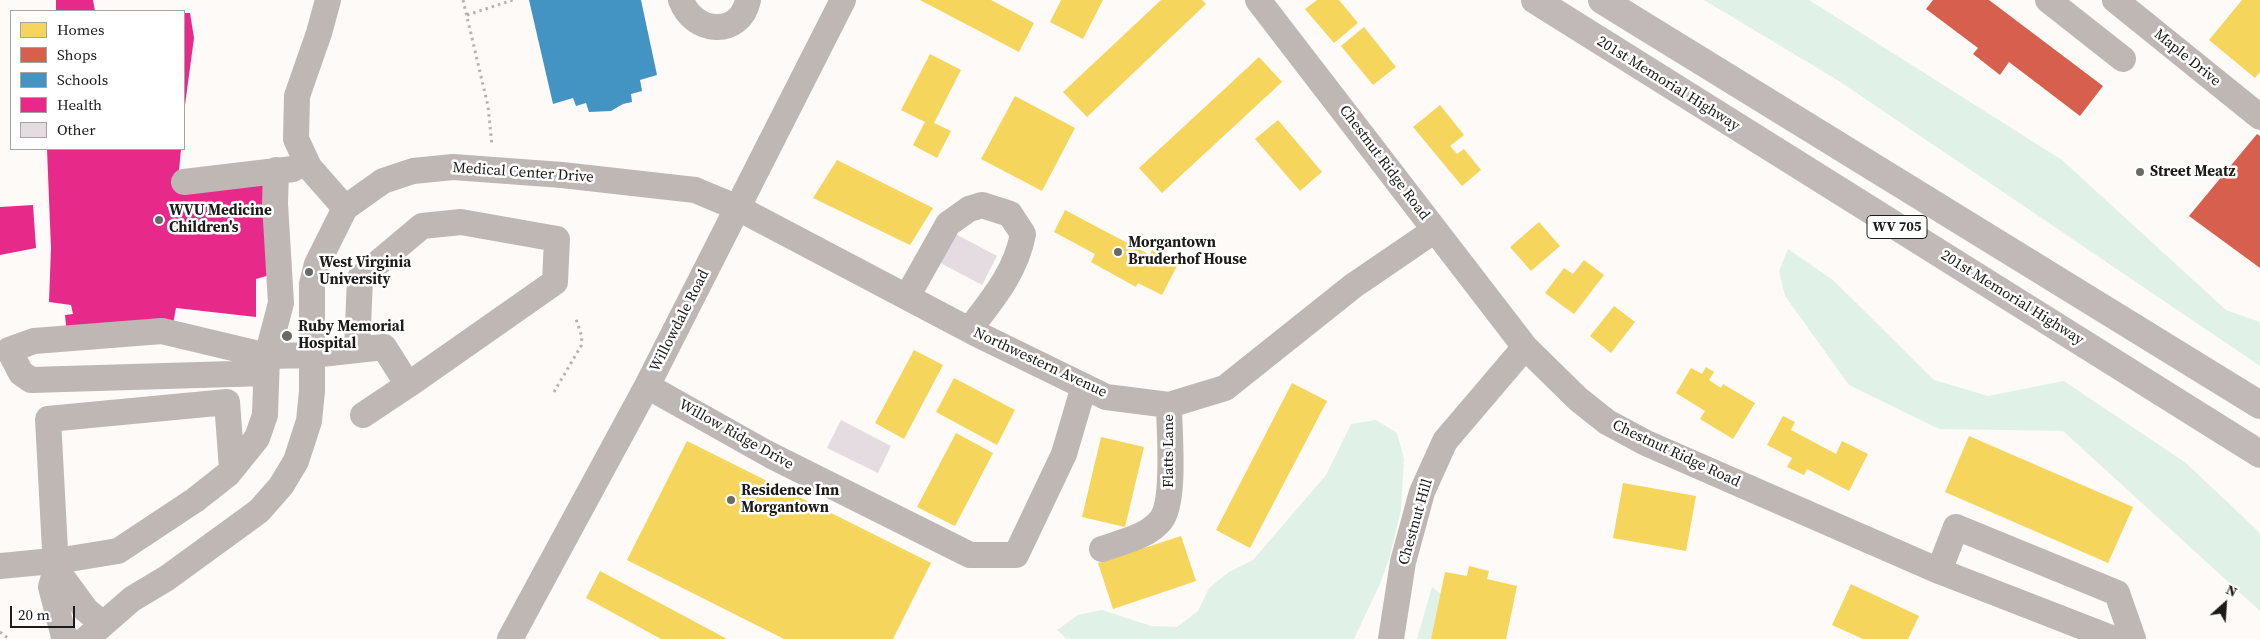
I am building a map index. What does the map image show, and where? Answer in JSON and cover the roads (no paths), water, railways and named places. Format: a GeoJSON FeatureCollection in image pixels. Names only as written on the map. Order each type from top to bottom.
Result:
{"type":"FeatureCollection","features":[{"type":"Feature","properties":{"kind":"main road","name":"201st Memorial Highway"},"geometry":{"type":"LineString","coordinates":[[1535,0],[2260,454]]}},
{"type":"Feature","properties":{"kind":"main road","name":"WV 705"},"geometry":{"type":"LineString","coordinates":[[1602,0],[2260,406]]}},
{"type":"Feature","properties":{"kind":"street"},"geometry":{"type":"LineString","coordinates":[[328,0],[320,33],[297,96],[296,139],[309,167],[345,208]]}},
{"type":"Feature","properties":{"kind":"street"},"geometry":{"type":"LineString","coordinates":[[681,0],[684,10],[691,18],[701,25],[712,28],[722,27],[733,22],[741,15],[748,0]]}},
{"type":"Feature","properties":{"kind":"street","name":"Willowdale Road"},"geometry":{"type":"LineString","coordinates":[[510,639],[647,386],[843,0]]}},
{"type":"Feature","properties":{"kind":"street","name":"Chestnut Ridge Road"},"geometry":{"type":"LineString","coordinates":[[1258,0],[1525,347],[1578,399],[1606,422],[1646,443],[1939,571],[2114,639]]}},
{"type":"Feature","properties":{"kind":"street","name":"Maple Drive"},"geometry":{"type":"LineString","coordinates":[[2115,0],[2258,110]]}},
{"type":"Feature","properties":{"kind":"street"},"geometry":{"type":"LineString","coordinates":[[2052,1],[2123,59]]}},
{"type":"Feature","properties":{"kind":"street"},"geometry":{"type":"LineString","coordinates":[[184,182],[309,167]]}},
{"type":"Feature","properties":{"kind":"street","name":"Medical Center Drive"},"geometry":{"type":"LineString","coordinates":[[94,631],[132,598],[167,578],[258,511],[281,486],[296,462],[306,435],[312,391],[312,284],[324,247],[345,208],[383,181],[413,172],[452,167],[562,174],[695,190],[738,208]]}},
{"type":"Feature","properties":{"kind":"street"},"geometry":{"type":"LineString","coordinates":[[0,566],[56,565],[118,551],[195,500],[232,469],[257,438],[265,415],[267,364],[282,303],[275,204],[276,170]]}},
{"type":"Feature","properties":{"kind":"street"},"geometry":{"type":"LineString","coordinates":[[907,297],[948,224],[969,209],[982,205],[1010,214],[1024,234],[1021,245],[1003,285],[969,330]]}},
{"type":"Feature","properties":{"kind":"street","name":"Northwestern Avenue"},"geometry":{"type":"LineString","coordinates":[[738,208],[969,330],[1106,397],[1169,405],[1225,388],[1353,286],[1436,230]]}},
{"type":"Feature","properties":{"kind":"street"},"geometry":{"type":"LineString","coordinates":[[357,350],[360,278],[422,226],[461,222],[557,239],[555,282],[363,415]]}},
{"type":"Feature","properties":{"kind":"street"},"geometry":{"type":"LineString","coordinates":[[267,364],[162,331],[34,341],[10,350],[21,373],[31,380],[267,364],[312,355],[384,348],[408,385]]}},
{"type":"Feature","properties":{"kind":"street","name":"Chestnut Hill"},"geometry":{"type":"LineString","coordinates":[[1391,639],[1403,562],[1417,510],[1422,492],[1445,441],[1525,347]]}},
{"type":"Feature","properties":{"kind":"street","name":"Willow Ridge Drive"},"geometry":{"type":"LineString","coordinates":[[647,386],[770,455],[970,555],[1016,555],[1064,454],[1084,386]]}},
{"type":"Feature","properties":{"kind":"street"},"geometry":{"type":"LineString","coordinates":[[67,639],[63,633],[51,587],[56,565],[48,419],[227,402],[232,469]]}},
{"type":"Feature","properties":{"kind":"street","name":"Flatts Lane"},"geometry":{"type":"LineString","coordinates":[[1102,549],[1144,533],[1162,519],[1170,492],[1169,405]]}},
{"type":"Feature","properties":{"kind":"street"},"geometry":{"type":"LineString","coordinates":[[1939,571],[1956,527],[2117,593],[2133,639]]}},
{"type":"Feature","properties":{"kind":"street"},"geometry":{"type":"LineString","coordinates":[[56,565],[86,610],[94,631]]}},
{"type":"Feature","properties":{"kind":"place","name":"Street Meatz"},"geometry":{"type":"Point","coordinates":[2140,172]}},
{"type":"Feature","properties":{"kind":"place","name":"WVU Medicine Children's"},"geometry":{"type":"Point","coordinates":[159,220]}},
{"type":"Feature","properties":{"kind":"place","name":"Morgantown Bruderhof House"},"geometry":{"type":"Point","coordinates":[1118,252]}},
{"type":"Feature","properties":{"kind":"place","name":"West Virginia University"},"geometry":{"type":"Point","coordinates":[309,272]}},
{"type":"Feature","properties":{"kind":"place","name":"Ruby Memorial Hospital"},"geometry":{"type":"Point","coordinates":[287,336]}},
{"type":"Feature","properties":{"kind":"place","name":"Residence Inn Morgantown"},"geometry":{"type":"Point","coordinates":[731,500]}}]}
